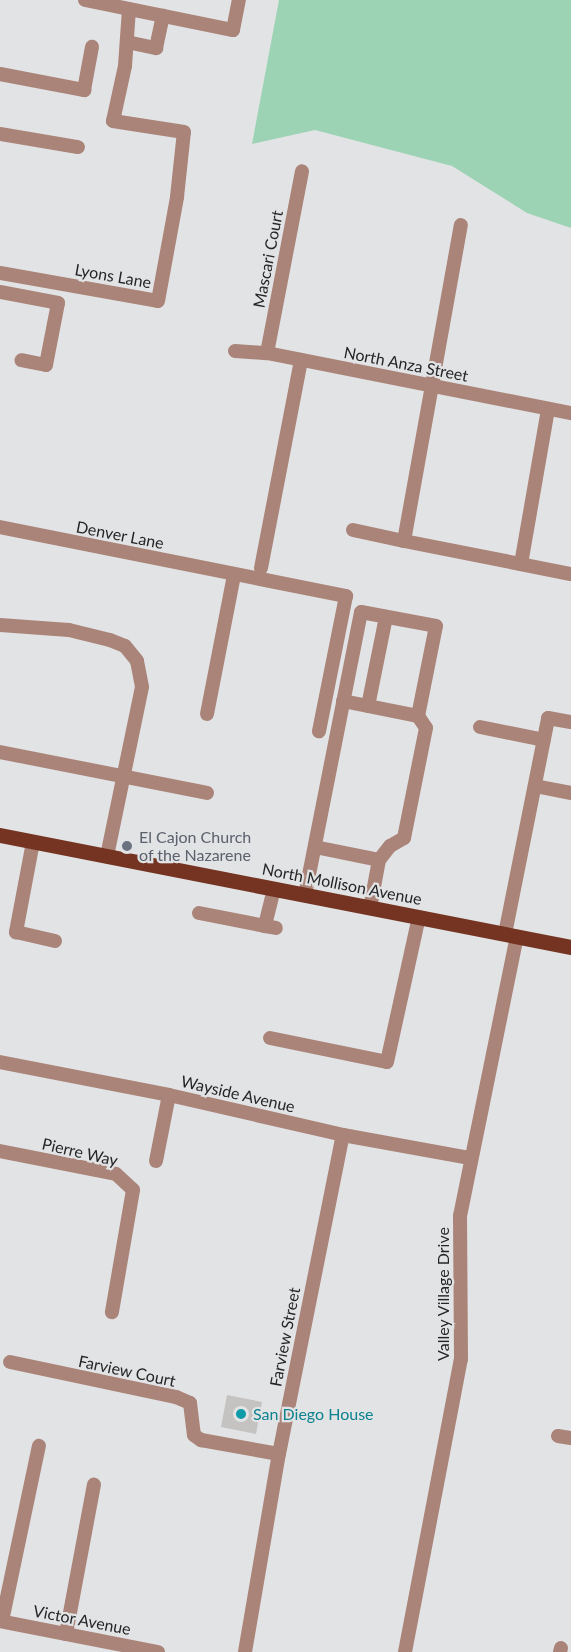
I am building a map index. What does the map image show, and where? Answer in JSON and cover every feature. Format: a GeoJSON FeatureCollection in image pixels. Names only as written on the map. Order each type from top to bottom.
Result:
{"type":"FeatureCollection","features":[{"type":"Feature","properties":{"kind":"main road","name":"North Mollison Avenue"},"geometry":{"type":"LineString","coordinates":[[0,835],[571,947]]}},
{"type":"Feature","properties":{"kind":"street"},"geometry":{"type":"LineString","coordinates":[[85,0],[233,30],[238,0]]}},
{"type":"Feature","properties":{"kind":"street"},"geometry":{"type":"LineString","coordinates":[[129,9],[127,42],[156,48],[163,16]]}},
{"type":"Feature","properties":{"kind":"street","name":"Lyons Lane"},"geometry":{"type":"LineString","coordinates":[[0,273],[158,301],[177,197],[184,132],[112,121],[127,42]]}},
{"type":"Feature","properties":{"kind":"street"},"geometry":{"type":"LineString","coordinates":[[0,74],[84,90],[92,47]]}},
{"type":"Feature","properties":{"kind":"street"},"geometry":{"type":"LineString","coordinates":[[0,134],[78,147]]}},
{"type":"Feature","properties":{"kind":"street","name":"Mascari Court"},"geometry":{"type":"LineString","coordinates":[[267,353],[302,171]]}},
{"type":"Feature","properties":{"kind":"street"},"geometry":{"type":"LineString","coordinates":[[404,541],[461,225]]}},
{"type":"Feature","properties":{"kind":"street"},"geometry":{"type":"LineString","coordinates":[[0,292],[58,303],[46,365],[21,360]]}},
{"type":"Feature","properties":{"kind":"street","name":"North Anza Street"},"geometry":{"type":"LineString","coordinates":[[235,351],[267,353],[571,413]]}},
{"type":"Feature","properties":{"kind":"street"},"geometry":{"type":"LineString","coordinates":[[261,568],[301,360]]}},
{"type":"Feature","properties":{"kind":"street"},"geometry":{"type":"LineString","coordinates":[[521,564],[548,409]]}},
{"type":"Feature","properties":{"kind":"street","name":"Denver Lane"},"geometry":{"type":"LineString","coordinates":[[0,527],[346,596],[320,731]]}},
{"type":"Feature","properties":{"kind":"street"},"geometry":{"type":"LineString","coordinates":[[353,530],[571,574]]}},
{"type":"Feature","properties":{"kind":"street"},"geometry":{"type":"LineString","coordinates":[[207,714],[234,575]]}},
{"type":"Feature","properties":{"kind":"street"},"geometry":{"type":"LineString","coordinates":[[305,895],[361,612],[436,626],[418,716],[426,729],[404,838],[390,846],[379,860],[370,908]]}},
{"type":"Feature","properties":{"kind":"street"},"geometry":{"type":"LineString","coordinates":[[368,706],[386,617]]}},
{"type":"Feature","properties":{"kind":"street"},"geometry":{"type":"LineString","coordinates":[[0,625],[69,630],[110,640],[125,646],[137,661],[142,687],[107,856]]}},
{"type":"Feature","properties":{"kind":"street"},"geometry":{"type":"LineString","coordinates":[[344,701],[418,716]]}},
{"type":"Feature","properties":{"kind":"street","name":"Valley Village Drive"},"geometry":{"type":"LineString","coordinates":[[405,1652],[461,1359],[460,1216],[511,936],[535,786],[548,718],[571,722]]}},
{"type":"Feature","properties":{"kind":"street"},"geometry":{"type":"LineString","coordinates":[[480,727],[544,740]]}},
{"type":"Feature","properties":{"kind":"street"},"geometry":{"type":"LineString","coordinates":[[0,752],[207,793]]}},
{"type":"Feature","properties":{"kind":"street"},"geometry":{"type":"LineString","coordinates":[[535,786],[571,793]]}},
{"type":"Feature","properties":{"kind":"street"},"geometry":{"type":"LineString","coordinates":[[33,842],[16,932],[55,941]]}},
{"type":"Feature","properties":{"kind":"street"},"geometry":{"type":"LineString","coordinates":[[315,848],[379,860]]}},
{"type":"Feature","properties":{"kind":"street"},"geometry":{"type":"LineString","coordinates":[[199,913],[270,927],[274,889]]}},
{"type":"Feature","properties":{"kind":"street"},"geometry":{"type":"LineString","coordinates":[[270,1038],[387,1062],[419,918]]}},
{"type":"Feature","properties":{"kind":"street","name":"Wayside Avenue"},"geometry":{"type":"LineString","coordinates":[[0,1062],[169,1095],[344,1135],[469,1158]]}},
{"type":"Feature","properties":{"kind":"street"},"geometry":{"type":"LineString","coordinates":[[156,1161],[169,1095]]}},
{"type":"Feature","properties":{"kind":"street","name":"Farview Street"},"geometry":{"type":"LineString","coordinates":[[245,1652],[279,1454],[344,1135]]}},
{"type":"Feature","properties":{"kind":"street","name":"Pierre Way"},"geometry":{"type":"LineString","coordinates":[[0,1151],[116,1174],[133,1190],[112,1312]]}},
{"type":"Feature","properties":{"kind":"street","name":"Farview Court"},"geometry":{"type":"LineString","coordinates":[[10,1362],[176,1397],[190,1403],[194,1435],[201,1440],[279,1454]]}},
{"type":"Feature","properties":{"kind":"street"},"geometry":{"type":"LineString","coordinates":[[1,1621],[39,1446]]}},
{"type":"Feature","properties":{"kind":"street"},"geometry":{"type":"LineString","coordinates":[[66,1634],[94,1485]]}},
{"type":"Feature","properties":{"kind":"street","name":"Victor Avenue"},"geometry":{"type":"LineString","coordinates":[[1,1621],[158,1652]]}},
{"type":"Feature","properties":{"kind":"green space"},"geometry":{"type":"Polygon","coordinates":[[[279,0],[571,0],[571,228],[527,213],[452,166],[315,130],[252,144],[279,0]]]}},
{"type":"Feature","properties":{"kind":"building","name":"San Diego House"},"geometry":{"type":"Polygon","coordinates":[[[227,1395],[262,1402],[256,1434],[221,1427],[227,1395]]]}},
{"type":"Feature","properties":{"kind":"place","name":"El Cajon Church of the Nazarene"},"geometry":{"type":"Point","coordinates":[127,846]}},
{"type":"Feature","properties":{"kind":"place","name":"San Diego House"},"geometry":{"type":"Point","coordinates":[241,1414]}}]}
